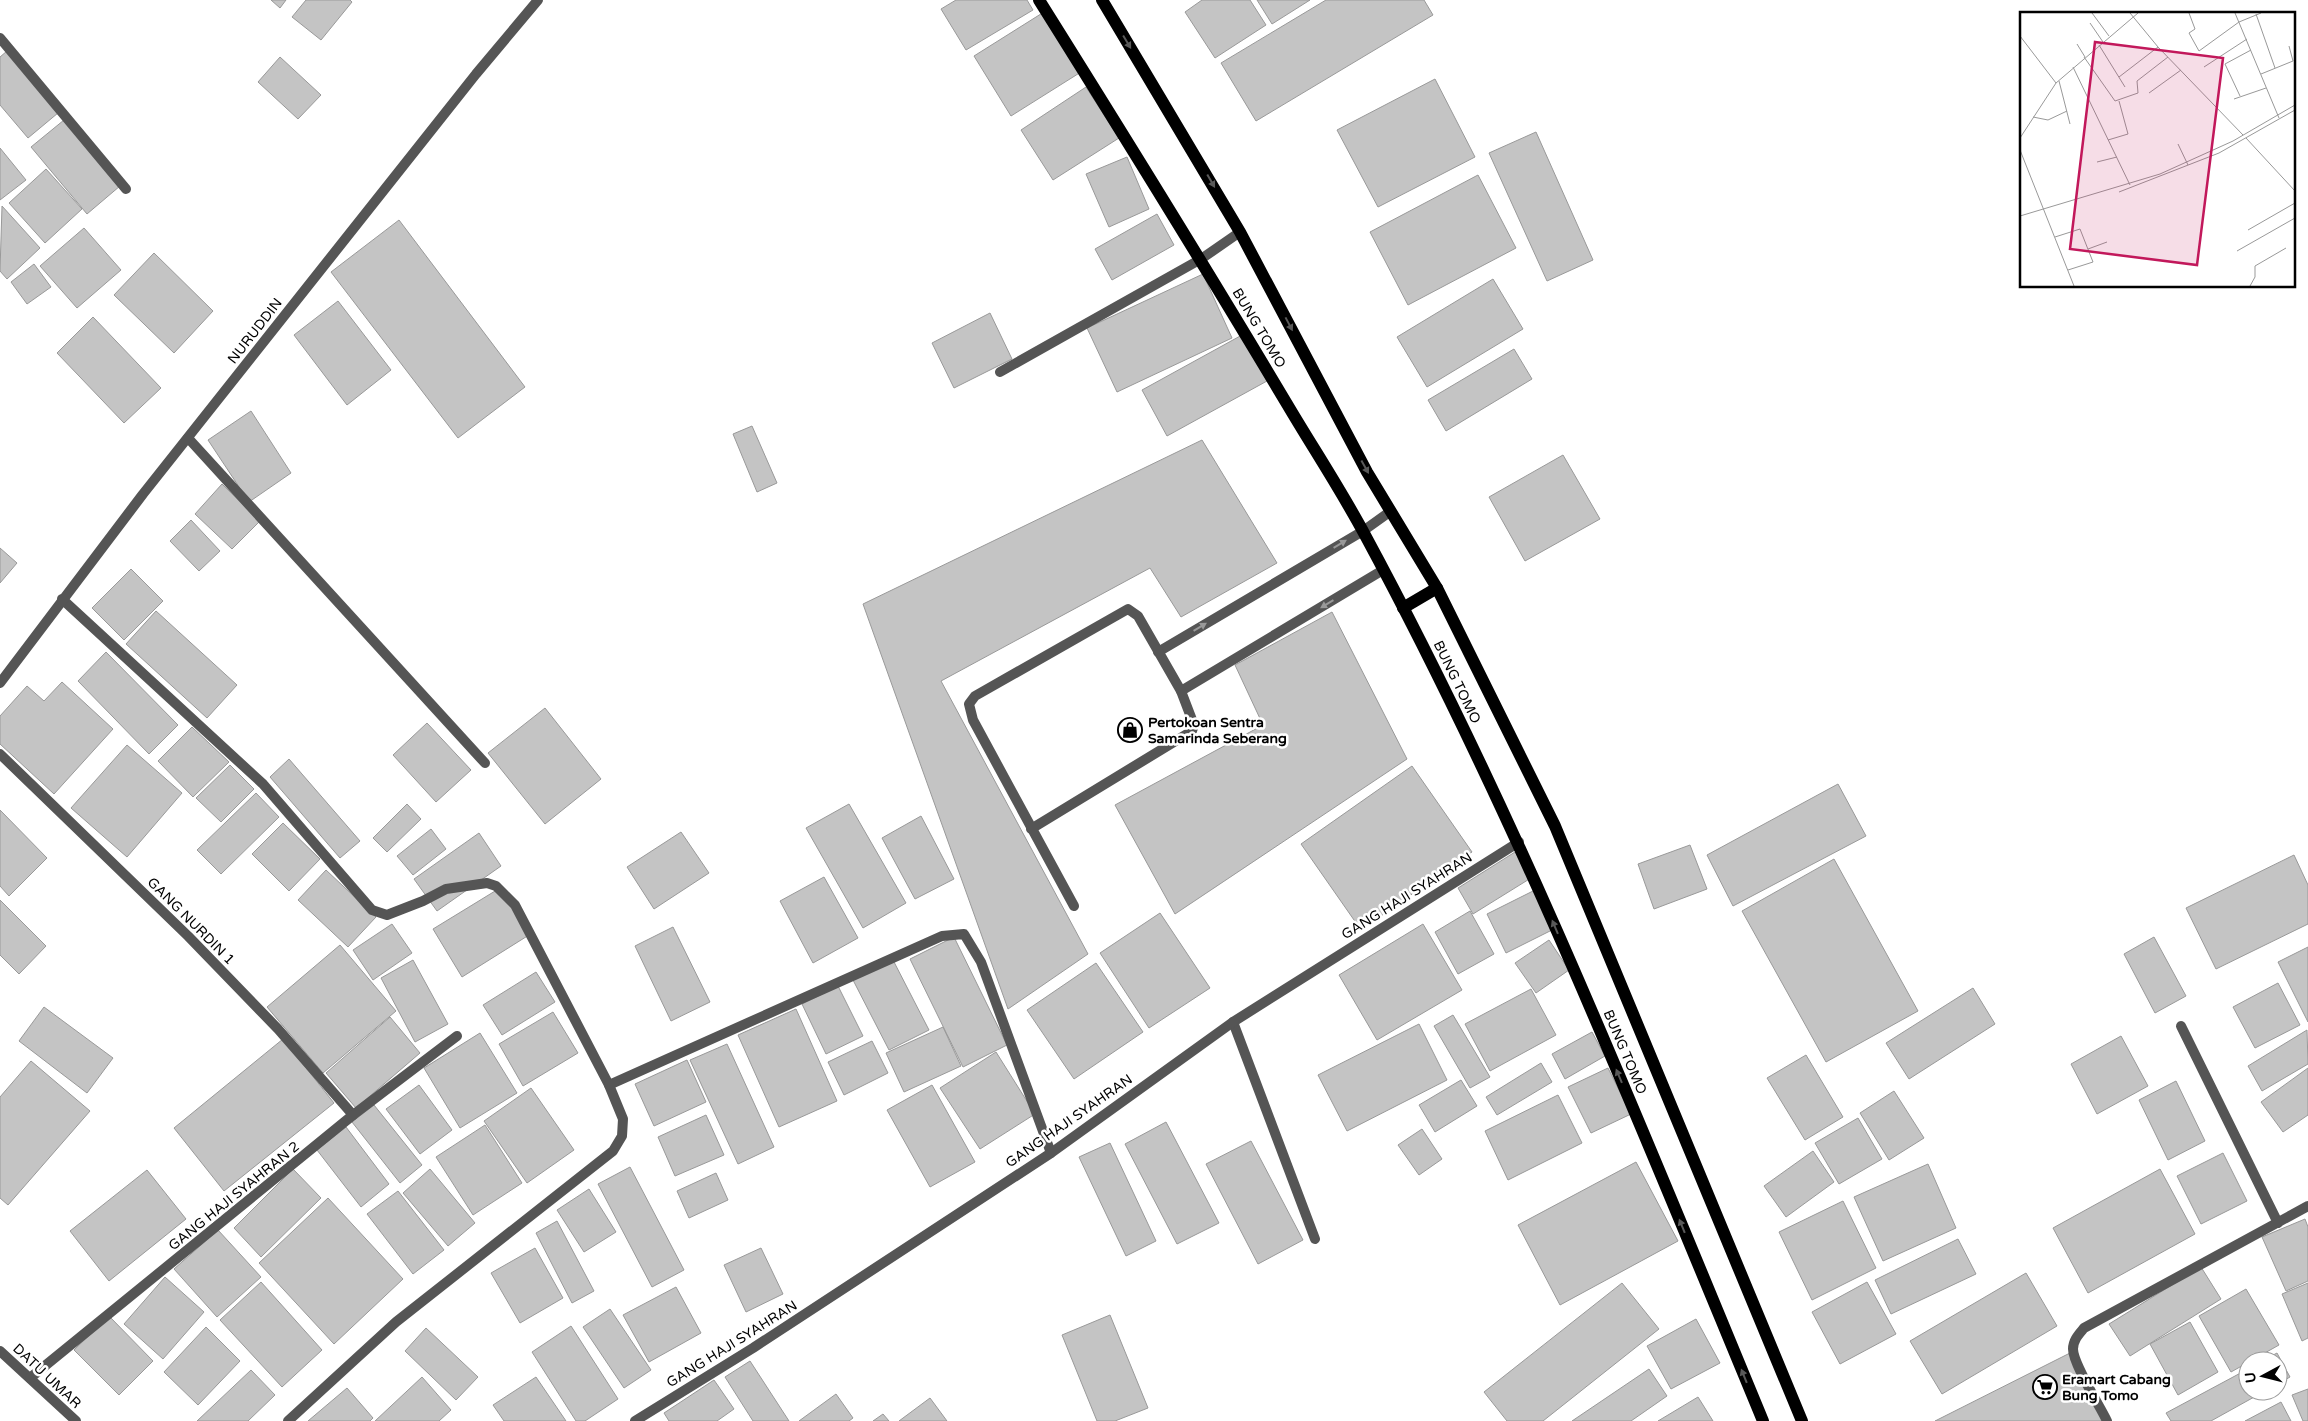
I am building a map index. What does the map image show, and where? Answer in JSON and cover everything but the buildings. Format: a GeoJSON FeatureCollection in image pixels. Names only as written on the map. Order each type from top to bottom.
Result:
{"type":"FeatureCollection","features":[{"type":"Feature","properties":{"kind":"main road","name":"BUNG TOMO"},"geometry":{"type":"LineString","coordinates":[[1039,0],[1202,259],[1363,531],[1403,608],[1518,842],[1663,1180],[1763,1421]]}},
{"type":"Feature","properties":{"kind":"main road","name":"BUNG TOMO"},"geometry":{"type":"LineString","coordinates":[[1102,0],[1240,232],[1363,464],[1437,588],[1554,826],[1802,1421]]}},
{"type":"Feature","properties":{"kind":"main road"},"geometry":{"type":"LineString","coordinates":[[1403,608],[1437,588]]}},
{"type":"Feature","properties":{"kind":"street","name":"NURUDDIN"},"geometry":{"type":"LineString","coordinates":[[0,683],[62,599],[188,438],[476,74],[538,0]]}},
{"type":"Feature","properties":{"kind":"street"},"geometry":{"type":"LineString","coordinates":[[0,38],[126,189]]}},
{"type":"Feature","properties":{"kind":"street"},"geometry":{"type":"LineString","coordinates":[[1000,372],[1202,259],[1240,232]]}},
{"type":"Feature","properties":{"kind":"street"},"geometry":{"type":"LineString","coordinates":[[188,438],[485,763]]}},
{"type":"Feature","properties":{"kind":"street"},"geometry":{"type":"LineString","coordinates":[[1158,652],[1363,531],[1391,511]]}},
{"type":"Feature","properties":{"kind":"street"},"geometry":{"type":"LineString","coordinates":[[1181,691],[1383,570]]}},
{"type":"Feature","properties":{"kind":"street"},"geometry":{"type":"LineString","coordinates":[[62,599],[263,784],[372,910],[387,915],[423,901],[446,889],[487,883],[496,886],[515,905],[609,1085],[623,1119],[622,1136],[613,1151],[396,1322],[288,1421]]}},
{"type":"Feature","properties":{"kind":"street"},"geometry":{"type":"LineString","coordinates":[[1031,829],[1192,730],[1194,725],[1181,691],[1138,616],[1128,609],[975,696],[969,704],[973,720],[1031,829],[1074,906]]}},
{"type":"Feature","properties":{"kind":"street","name":"GANG NURDIN 1"},"geometry":{"type":"LineString","coordinates":[[0,754],[188,936],[278,1029],[353,1116]]}},
{"type":"Feature","properties":{"kind":"street","name":"GANG HAJI SYAHRAN"},"geometry":{"type":"LineString","coordinates":[[635,1421],[762,1343],[1052,1153],[1233,1022],[1518,842]]}},
{"type":"Feature","properties":{"kind":"street"},"geometry":{"type":"LineString","coordinates":[[609,1085],[942,936],[964,934],[981,962],[1052,1153]]}},
{"type":"Feature","properties":{"kind":"street"},"geometry":{"type":"LineString","coordinates":[[1233,1022],[1315,1239]]}},
{"type":"Feature","properties":{"kind":"street"},"geometry":{"type":"LineString","coordinates":[[2181,1026],[2278,1222]]}},
{"type":"Feature","properties":{"kind":"street","name":"GANG HAJI SYAHRAN 2"},"geometry":{"type":"LineString","coordinates":[[30,1378],[353,1116],[457,1036]]}},
{"type":"Feature","properties":{"kind":"street"},"geometry":{"type":"LineString","coordinates":[[2107,1421],[2078,1366],[2073,1349],[2076,1337],[2084,1328],[2308,1206]]}},
{"type":"Feature","properties":{"kind":"street","name":"DATU UMAR"},"geometry":{"type":"LineString","coordinates":[[0,1351],[76,1421]]}},
{"type":"Feature","properties":{"kind":"place","name":"Pertokoan Sentra Samarinda Seberang"},"geometry":{"type":"Point","coordinates":[1130,730]}},
{"type":"Feature","properties":{"kind":"place","name":"Eramart Cabang Bung Tomo"},"geometry":{"type":"Point","coordinates":[2045,1387]}}]}
